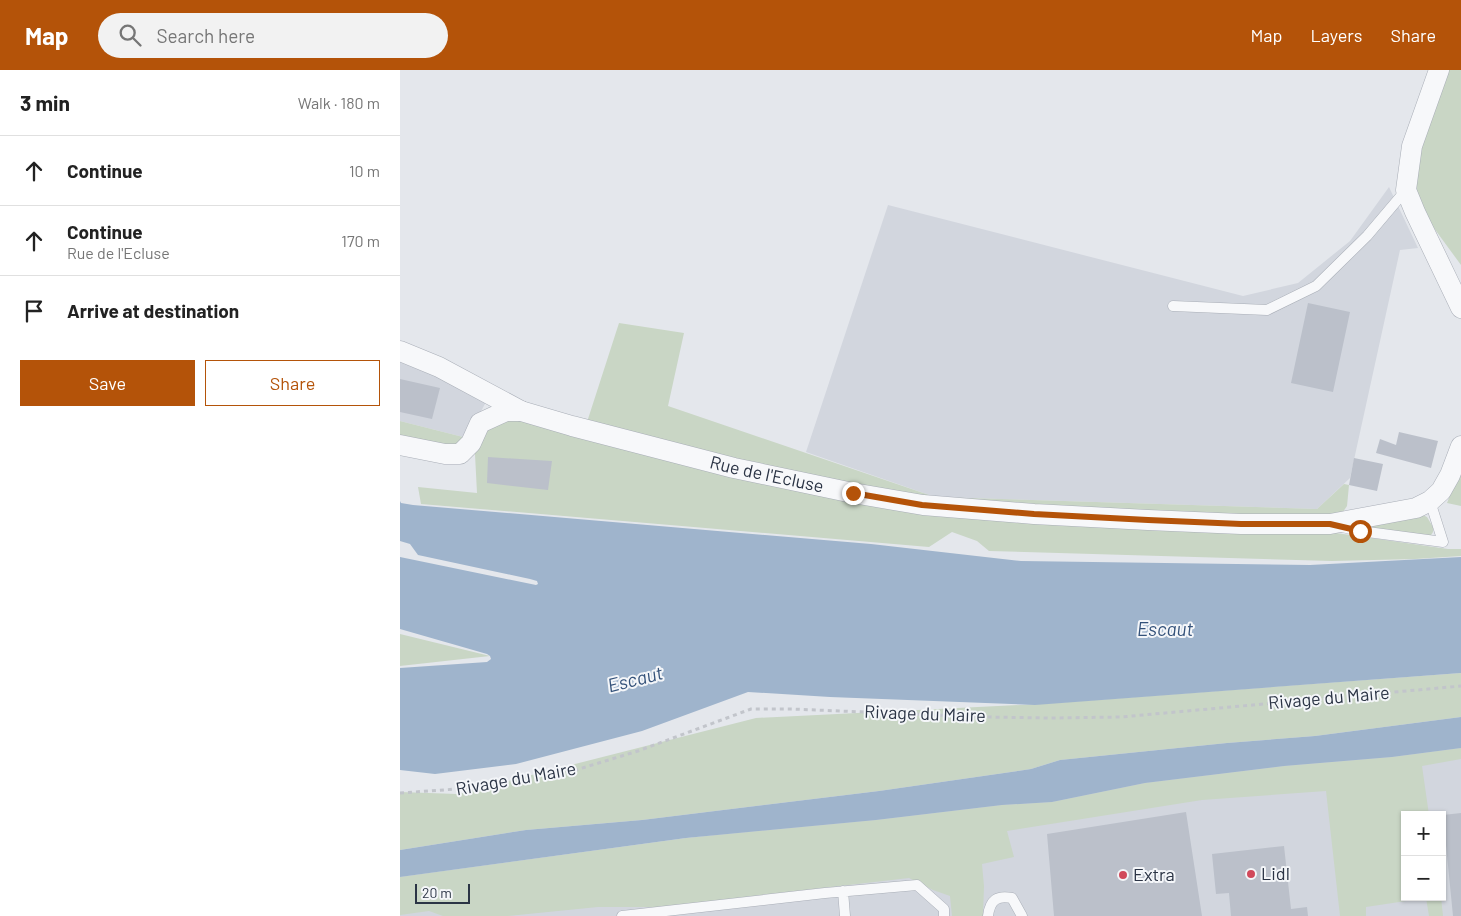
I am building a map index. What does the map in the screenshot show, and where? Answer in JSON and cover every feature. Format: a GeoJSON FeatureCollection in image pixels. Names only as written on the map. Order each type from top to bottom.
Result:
{"type":"FeatureCollection","features":[{"type":"Feature","properties":{"kind":"street"},"geometry":{"type":"LineString","coordinates":[[1439,70],[1412,146],[1406,190],[1461,308]]}},
{"type":"Feature","properties":{"kind":"street","name":"Rue de l'Ecluse"},"geometry":{"type":"LineString","coordinates":[[400,351],[438,367],[521,411],[734,468],[843,491],[922,505],[1034,514],[1148,520],[1241,524],[1330,524],[1416,508],[1430,501],[1441,491],[1450,475],[1461,446]]}},
{"type":"Feature","properties":{"kind":"street","name":"Rue de l'Ecluse"},"geometry":{"type":"LineString","coordinates":[[400,445],[445,454],[460,454],[471,443],[480,423],[506,411],[521,411]]}},
{"type":"Feature","properties":{"kind":"lane"},"geometry":{"type":"LineString","coordinates":[[1173,306],[1267,310],[1316,286],[1367,236],[1406,190]]}},
{"type":"Feature","properties":{"kind":"lane"},"geometry":{"type":"LineString","coordinates":[[1330,524],[1360,531],[1443,542],[1430,501]]}},
{"type":"Feature","properties":{"kind":"lane"},"geometry":{"type":"LineString","coordinates":[[622,916],[917,885],[944,909],[944,916]]}},
{"type":"Feature","properties":{"kind":"lane"},"geometry":{"type":"LineString","coordinates":[[843,892],[845,916]]}},
{"type":"Feature","properties":{"kind":"lane"},"geometry":{"type":"LineString","coordinates":[[988,916],[989,906],[995,900],[1004,897],[1012,898],[1022,916]]}},
{"type":"Feature","properties":{"kind":"path","name":"Rivage du Maire"},"geometry":{"type":"LineString","coordinates":[[400,793],[472,788],[566,773],[638,751],[751,709],[984,717],[1121,717],[1461,686]]}},
{"type":"Feature","properties":{"kind":"shaded area"},"geometry":{"type":"Polygon","coordinates":[[[1389,187],[1418,248],[1400,250],[1350,478],[1317,509],[935,497],[806,452],[888,205],[1243,296],[1298,283],[1350,241],[1389,187]]]}},
{"type":"Feature","properties":{"kind":"shaded area"},"geometry":{"type":"Polygon","coordinates":[[[400,356],[487,400],[467,438],[400,421],[400,356]]]}},
{"type":"Feature","properties":{"kind":"shaded area"},"geometry":{"type":"Polygon","coordinates":[[[1461,735],[1461,916],[400,916],[400,877],[1461,735]]]}},
{"type":"Feature","properties":{"kind":"green space"},"geometry":{"type":"Polygon","coordinates":[[[1443,70],[1461,70],[1461,265],[1406,190],[1443,70]]]}},
{"type":"Feature","properties":{"kind":"green space"},"geometry":{"type":"Polygon","coordinates":[[[619,323],[684,333],[668,406],[935,497],[1317,509],[1344,484],[1349,485],[1347,506],[1334,525],[1336,533],[1448,549],[1461,549],[1461,556],[1332,561],[989,551],[977,541],[952,532],[929,547],[421,504],[418,487],[477,493],[474,435],[480,423],[542,417],[588,419],[619,323]]]}},
{"type":"Feature","properties":{"kind":"green space"},"geometry":{"type":"Polygon","coordinates":[[[400,421],[467,438],[455,450],[400,442],[400,421]]]}},
{"type":"Feature","properties":{"kind":"green space"},"geometry":{"type":"Polygon","coordinates":[[[1461,468],[1461,506],[1447,503],[1461,468]]]}},
{"type":"Feature","properties":{"kind":"green space"},"geometry":{"type":"Polygon","coordinates":[[[1423,515],[1427,517],[1433,527],[1431,535],[1413,535],[1366,527],[1423,515]]]}},
{"type":"Feature","properties":{"kind":"green space"},"geometry":{"type":"Polygon","coordinates":[[[400,634],[490,656],[400,666],[400,634]]]}},
{"type":"Feature","properties":{"kind":"green space"},"geometry":{"type":"Polygon","coordinates":[[[1461,673],[1461,717],[1315,736],[1060,760],[1031,769],[879,791],[642,820],[526,830],[400,850],[400,792],[457,794],[756,718],[1040,704],[1461,673]]]}},
{"type":"Feature","properties":{"kind":"green space"},"geometry":{"type":"Polygon","coordinates":[[[1461,748],[1461,759],[1422,766],[1428,811],[1401,811],[1401,901],[1406,901],[1366,907],[1366,916],[1340,916],[1326,791],[1202,800],[1007,831],[1014,857],[982,864],[984,886],[983,916],[952,916],[950,896],[909,878],[658,907],[598,907],[508,916],[443,916],[429,911],[400,915],[400,877],[686,838],[876,820],[1002,805],[1052,802],[1145,783],[1284,766],[1392,757],[1461,748]]]}},
{"type":"Feature","properties":{"kind":"green space"},"geometry":{"type":"Polygon","coordinates":[[[1426,901],[1441,901],[1443,916],[1429,916],[1426,901]]]}},
{"type":"Feature","properties":{"kind":"water","name":"Escaut"},"geometry":{"type":"Polygon","coordinates":[[[400,501],[401,503],[413,505],[871,544],[1021,561],[1310,565],[1461,557],[1461,673],[1035,705],[748,692],[642,731],[516,764],[435,774],[400,770],[400,668],[487,662],[491,659],[487,654],[400,629],[400,557],[538,584],[537,581],[530,579],[418,555],[410,544],[400,541],[400,501]]]}},
{"type":"Feature","properties":{"kind":"water"},"geometry":{"type":"Polygon","coordinates":[[[1461,717],[1461,748],[1392,757],[1284,766],[1145,783],[1052,802],[1002,805],[876,820],[686,838],[400,877],[400,850],[526,830],[642,820],[879,791],[1031,769],[1060,760],[1315,736],[1461,717]]]}},
{"type":"Feature","properties":{"kind":"building"},"geometry":{"type":"Polygon","coordinates":[[[1308,303],[1350,312],[1333,392],[1291,383],[1308,303]]]}},
{"type":"Feature","properties":{"kind":"building"},"geometry":{"type":"Polygon","coordinates":[[[400,379],[440,388],[432,419],[400,412],[400,379]]]}},
{"type":"Feature","properties":{"kind":"building"},"geometry":{"type":"Polygon","coordinates":[[[1399,432],[1438,441],[1431,468],[1376,453],[1380,439],[1396,445],[1399,432]]]}},
{"type":"Feature","properties":{"kind":"building"},"geometry":{"type":"Polygon","coordinates":[[[488,457],[552,461],[548,490],[487,483],[488,457]]]}},
{"type":"Feature","properties":{"kind":"building"},"geometry":{"type":"Polygon","coordinates":[[[1354,458],[1383,464],[1377,491],[1349,485],[1354,458]]]}},
{"type":"Feature","properties":{"kind":"building","name":"Extra"},"geometry":{"type":"Polygon","coordinates":[[[1186,812],[1202,916],[1054,916],[1047,834],[1186,812]]]}},
{"type":"Feature","properties":{"kind":"building"},"geometry":{"type":"Polygon","coordinates":[[[1461,813],[1461,916],[1453,916],[1446,845],[1446,815],[1461,813]]]}},
{"type":"Feature","properties":{"kind":"building","name":"Lidl"},"geometry":{"type":"Polygon","coordinates":[[[1284,846],[1291,909],[1307,907],[1308,916],[1231,916],[1229,893],[1216,894],[1212,854],[1284,846]]]}},
{"type":"Feature","properties":{"kind":"place","name":"Lidl"},"geometry":{"type":"Point","coordinates":[1251,874]}},
{"type":"Feature","properties":{"kind":"place","name":"Extra"},"geometry":{"type":"Point","coordinates":[1123,875]}},
{"type":"Feature","properties":{"kind":"route"},"geometry":{"type":"LineString","coordinates":[[853,493],[922,505],[1034,514],[1241,524],[1330,524],[1360,531]]}}]}
